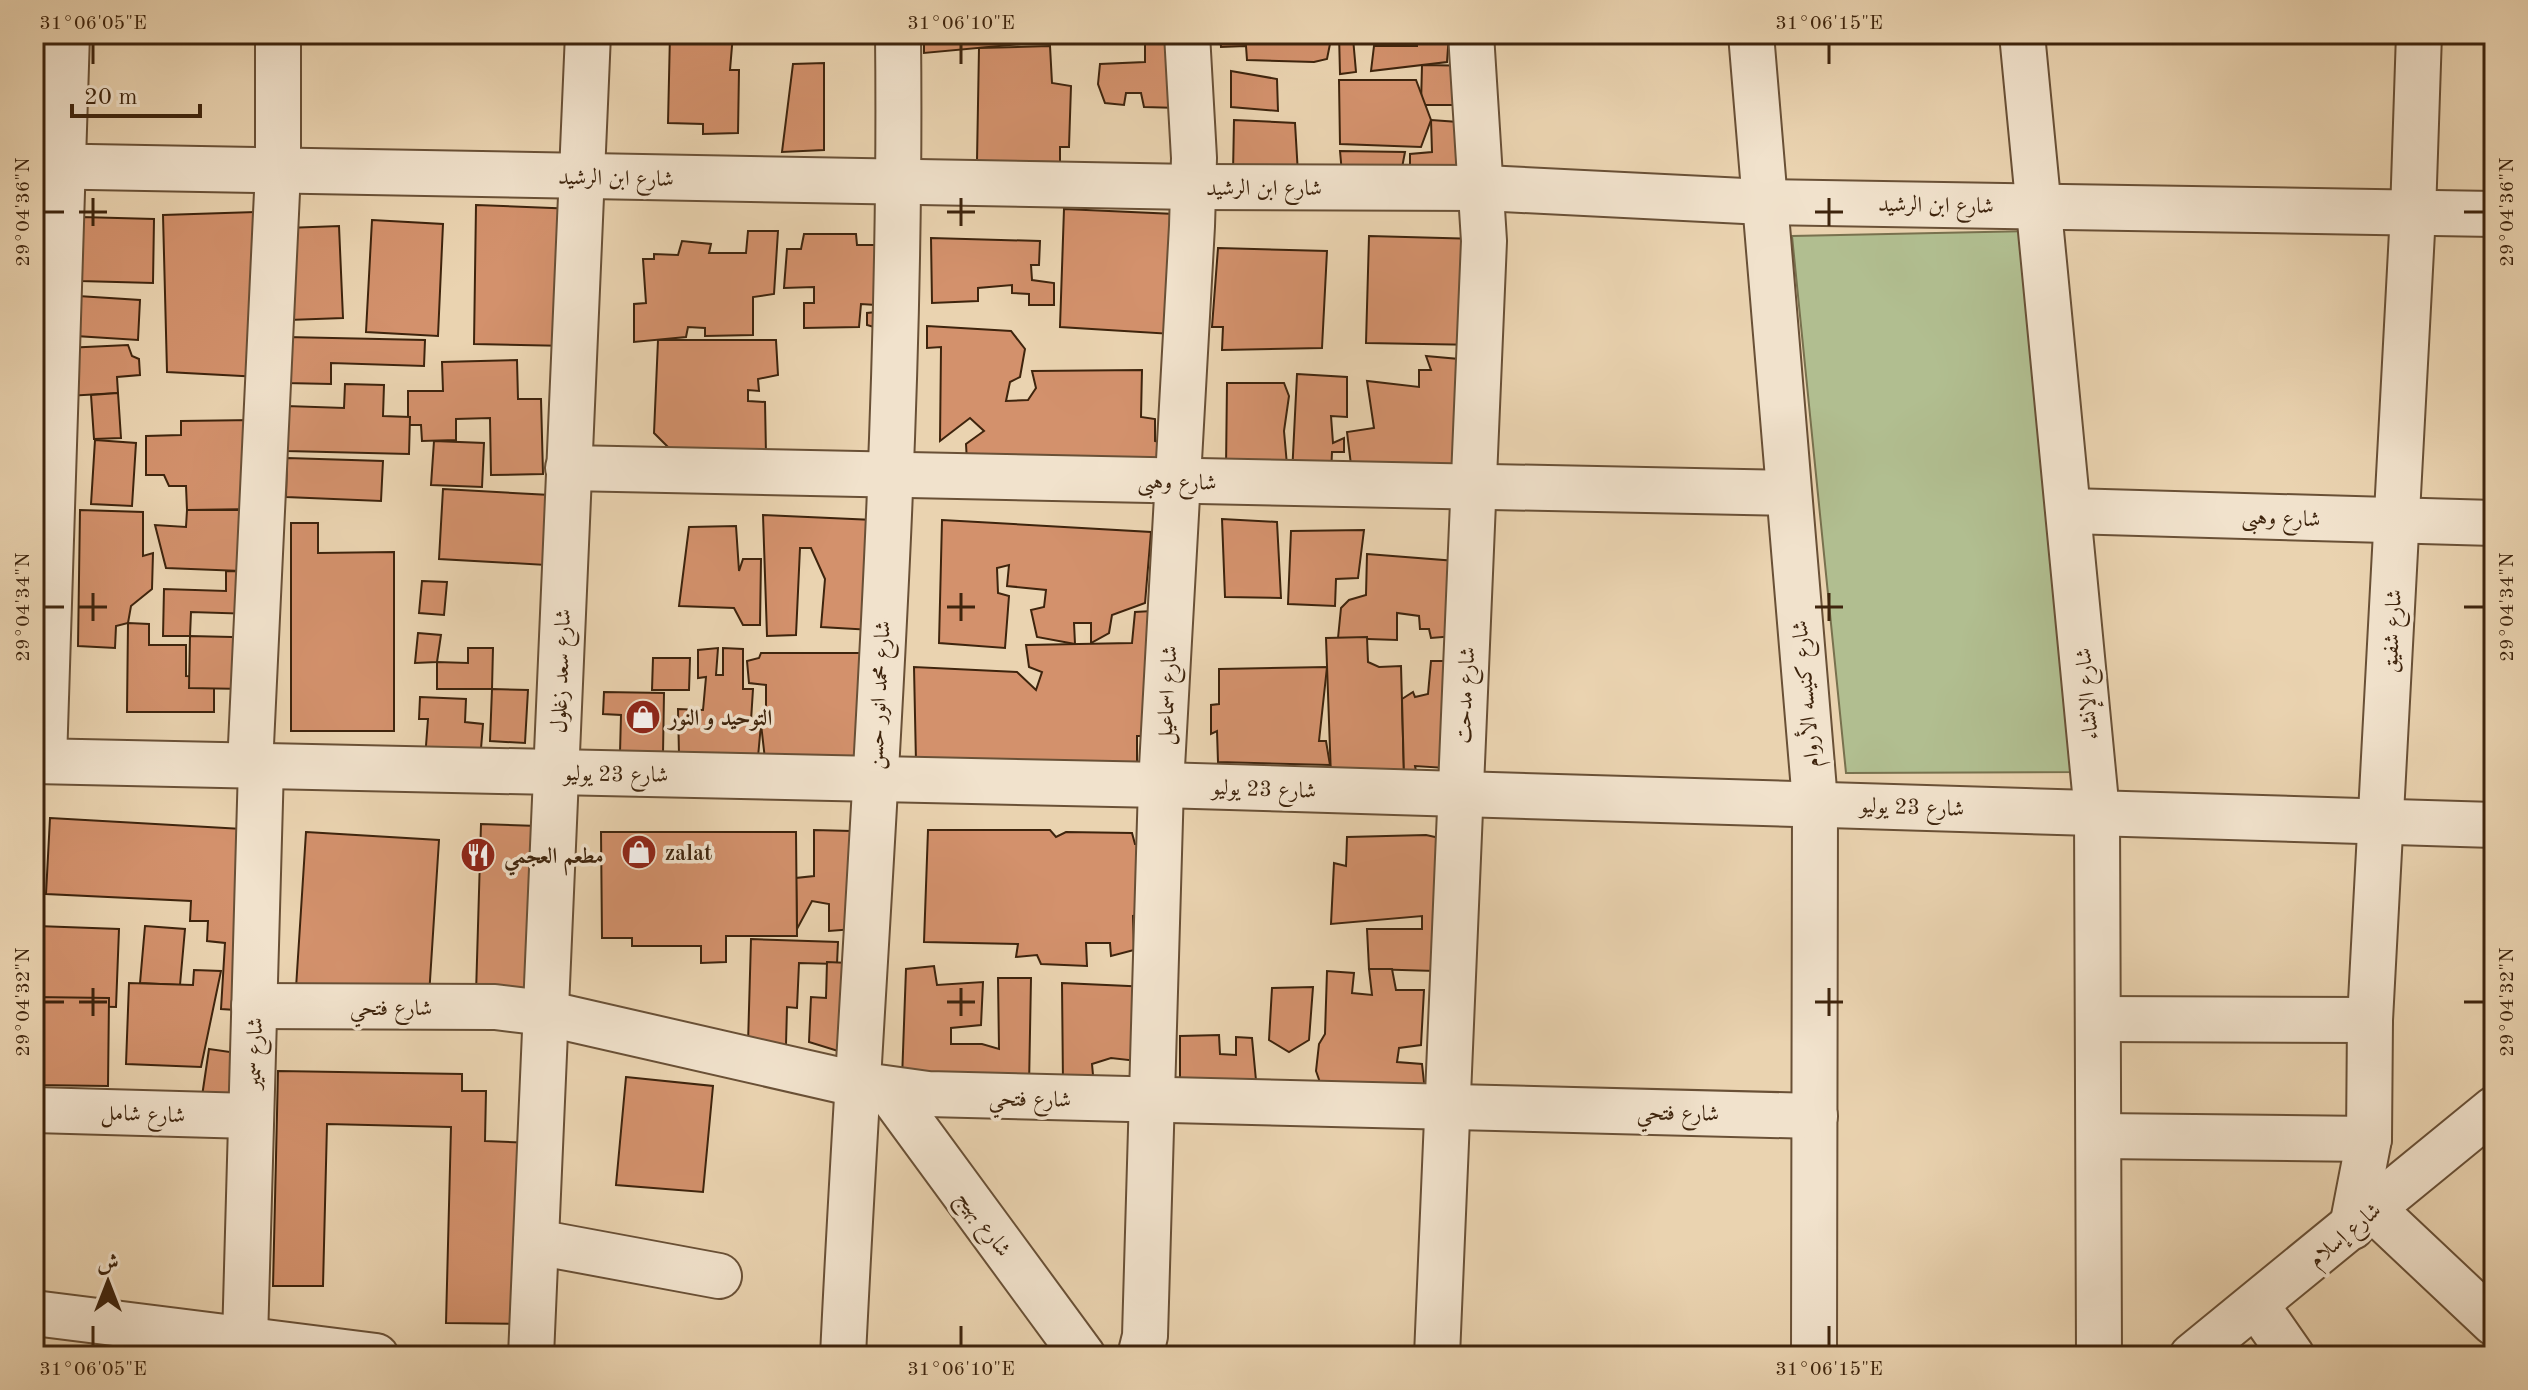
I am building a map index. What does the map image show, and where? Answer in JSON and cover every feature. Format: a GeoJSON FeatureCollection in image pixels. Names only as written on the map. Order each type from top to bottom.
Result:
{"type":"FeatureCollection","features":[{"type":"Feature","properties":{"kind":"street"},"geometry":{"type":"LineString","coordinates":[[39,761],[49,167],[67,34]]}},
{"type":"Feature","properties":{"kind":"street","name":"شارع سمير"},"geometry":{"type":"LineString","coordinates":[[245,1340],[254,1006],[256,766],[278,171],[278,34]]}},
{"type":"Feature","properties":{"kind":"street","name":"شارع سعد زغلول"},"geometry":{"type":"LineString","coordinates":[[531,1356],[588,34]]}},
{"type":"Feature","properties":{"kind":"street","name":"شارع محمد انور حسن"},"geometry":{"type":"LineString","coordinates":[[843,1356],[872,1087],[874,779],[890,475],[900,182],[898,34]]}},
{"type":"Feature","properties":{"kind":"street","name":"شارع اسماعيل"},"geometry":{"type":"LineString","coordinates":[[1140,1356],[1145,1336],[1154,1100],[1161,785],[1194,187],[1187,34]]}},
{"type":"Feature","properties":{"kind":"street","name":"شارع مدحت"},"geometry":{"type":"LineString","coordinates":[[1437,1356],[1484,188],[1471,34]]}},
{"type":"Feature","properties":{"kind":"street","name":"شارع كنيسه الأروام"},"geometry":{"type":"LineString","coordinates":[[1751,34],[1815,802],[1814,1356]]}},
{"type":"Feature","properties":{"kind":"street","name":"شارع الإنشاء"},"geometry":{"type":"LineString","coordinates":[[2022,34],[2097,813],[2099,1356]]}},
{"type":"Feature","properties":{"kind":"street","name":"شارع شفيق"},"geometry":{"type":"LineString","coordinates":[[2363,1218],[2369,1139],[2370,1020],[2413,213],[2419,34]]}},
{"type":"Feature","properties":{"kind":"street","name":"شارع ابن الرشيد"},"geometry":{"type":"LineString","coordinates":[[49,167],[1194,187],[1484,188],[1764,202],[2494,214]]}},
{"type":"Feature","properties":{"kind":"street","name":"شارع وهبى"},"geometry":{"type":"LineString","coordinates":[[568,468],[1787,493]]}},
{"type":"Feature","properties":{"kind":"street","name":"شارع وهبى"},"geometry":{"type":"LineString","coordinates":[[2069,511],[2494,523]]}},
{"type":"Feature","properties":{"kind":"street","name":"شارع 23 يوليو"},"geometry":{"type":"LineString","coordinates":[[39,761],[1815,802],[2494,825]]}},
{"type":"Feature","properties":{"kind":"street","name":"شارع فتحي"},"geometry":{"type":"LineString","coordinates":[[254,1006],[495,1007],[545,1013],[872,1087],[969,1096],[1815,1116]]}},
{"type":"Feature","properties":{"kind":"street"},"geometry":{"type":"LineString","coordinates":[[2098,1019],[2370,1020]]}},
{"type":"Feature","properties":{"kind":"street","name":"شارع بهيج"},"geometry":{"type":"LineString","coordinates":[[872,1087],[1083,1356]]}},
{"type":"Feature","properties":{"kind":"street","name":"شارع إسلام"},"geometry":{"type":"LineString","coordinates":[[2192,1356],[2257,1306],[2494,1109]]}},
{"type":"Feature","properties":{"kind":"street","name":"شارع شامل"},"geometry":{"type":"LineString","coordinates":[[34,1110],[251,1116]]}},
{"type":"Feature","properties":{"kind":"street"},"geometry":{"type":"LineString","coordinates":[[2099,1136],[2369,1139]]}},
{"type":"Feature","properties":{"kind":"street"},"geometry":{"type":"LineString","coordinates":[[2363,1218],[2494,1323]]}},
{"type":"Feature","properties":{"kind":"street"},"geometry":{"type":"LineString","coordinates":[[536,1242],[719,1276]]}},
{"type":"Feature","properties":{"kind":"street"},"geometry":{"type":"LineString","coordinates":[[2257,1306],[2292,1356]]}},
{"type":"Feature","properties":{"kind":"street"},"geometry":{"type":"LineString","coordinates":[[34,1313],[376,1356]]}},
{"type":"Feature","properties":{"kind":"green space"},"geometry":{"type":"Polygon","coordinates":[[[2032,231],[2079,772],[1846,773],[1792,236],[2032,231]]]}},
{"type":"Feature","properties":{"kind":"building"},"geometry":{"type":"Polygon","coordinates":[[[670,34],[733,34],[730,70],[739,70],[738,133],[703,134],[703,124],[668,123],[670,34]]]}},
{"type":"Feature","properties":{"kind":"building"},"geometry":{"type":"Polygon","coordinates":[[[924,34],[1043,34],[1042,42],[924,53],[924,34]]]}},
{"type":"Feature","properties":{"kind":"building"},"geometry":{"type":"Polygon","coordinates":[[[1220,34],[1332,34],[1327,59],[1314,62],[1247,60],[1246,46],[1221,47],[1220,34]]]}},
{"type":"Feature","properties":{"kind":"building"},"geometry":{"type":"Polygon","coordinates":[[[1339,34],[1353,38],[1356,72],[1340,74],[1339,34]]]}},
{"type":"Feature","properties":{"kind":"building"},"geometry":{"type":"Polygon","coordinates":[[[1416,34],[1449,34],[1447,62],[1371,71],[1374,46],[1417,46],[1416,34]]]}},
{"type":"Feature","properties":{"kind":"building"},"geometry":{"type":"Polygon","coordinates":[[[1169,41],[1179,108],[1144,107],[1141,93],[1126,93],[1124,105],[1105,103],[1098,84],[1100,64],[1145,62],[1145,42],[1169,41]]]}},
{"type":"Feature","properties":{"kind":"building"},"geometry":{"type":"Polygon","coordinates":[[[1050,46],[1052,83],[1071,86],[1069,147],[1060,147],[1060,162],[977,161],[979,48],[1050,46]]]}},
{"type":"Feature","properties":{"kind":"building"},"geometry":{"type":"Polygon","coordinates":[[[824,63],[824,150],[782,152],[793,64],[824,63]]]}},
{"type":"Feature","properties":{"kind":"building"},"geometry":{"type":"Polygon","coordinates":[[[1422,65],[1481,66],[1485,105],[1421,105],[1422,65]]]}},
{"type":"Feature","properties":{"kind":"building"},"geometry":{"type":"Polygon","coordinates":[[[1231,71],[1277,79],[1278,111],[1231,107],[1231,71]]]}},
{"type":"Feature","properties":{"kind":"building"},"geometry":{"type":"Polygon","coordinates":[[[1339,80],[1416,80],[1431,120],[1421,147],[1340,144],[1339,80]]]}},
{"type":"Feature","properties":{"kind":"building"},"geometry":{"type":"Polygon","coordinates":[[[1234,120],[1295,123],[1298,174],[1233,173],[1234,120]]]}},
{"type":"Feature","properties":{"kind":"building"},"geometry":{"type":"Polygon","coordinates":[[[1431,120],[1472,123],[1477,178],[1410,178],[1410,154],[1432,152],[1431,120]]]}},
{"type":"Feature","properties":{"kind":"building"},"geometry":{"type":"Polygon","coordinates":[[[1340,151],[1405,152],[1401,173],[1342,173],[1340,151]]]}},
{"type":"Feature","properties":{"kind":"building"},"geometry":{"type":"Polygon","coordinates":[[[476,205],[576,209],[569,346],[474,344],[476,205]]]}},
{"type":"Feature","properties":{"kind":"building"},"geometry":{"type":"Polygon","coordinates":[[[1064,209],[1175,214],[1172,334],[1060,327],[1064,209]]]}},
{"type":"Feature","properties":{"kind":"building"},"geometry":{"type":"Polygon","coordinates":[[[258,212],[259,377],[167,372],[163,215],[258,212]]]}},
{"type":"Feature","properties":{"kind":"building"},"geometry":{"type":"Polygon","coordinates":[[[81,217],[154,219],[153,283],[80,281],[81,217]]]}},
{"type":"Feature","properties":{"kind":"building"},"geometry":{"type":"Polygon","coordinates":[[[372,220],[443,224],[438,336],[366,332],[372,220]]]}},
{"type":"Feature","properties":{"kind":"building"},"geometry":{"type":"Polygon","coordinates":[[[339,226],[343,318],[289,320],[286,228],[339,226]]]}},
{"type":"Feature","properties":{"kind":"building"},"geometry":{"type":"Polygon","coordinates":[[[748,231],[778,231],[774,294],[753,297],[753,335],[705,336],[705,328],[688,327],[686,337],[634,342],[634,304],[646,303],[643,259],[654,259],[654,254],[678,255],[682,241],[711,244],[709,253],[746,253],[748,231]]]}},
{"type":"Feature","properties":{"kind":"building"},"geometry":{"type":"Polygon","coordinates":[[[804,234],[856,234],[857,245],[876,245],[877,328],[867,325],[867,313],[876,312],[876,305],[861,304],[859,327],[804,328],[804,303],[814,303],[814,287],[784,288],[787,249],[801,249],[804,234]]]}},
{"type":"Feature","properties":{"kind":"building"},"geometry":{"type":"Polygon","coordinates":[[[1369,236],[1479,239],[1480,345],[1366,343],[1369,236]]]}},
{"type":"Feature","properties":{"kind":"building"},"geometry":{"type":"Polygon","coordinates":[[[931,238],[1040,241],[1039,265],[1031,265],[1032,280],[1054,283],[1054,305],[1029,305],[1029,294],[1012,293],[1012,285],[978,288],[978,301],[932,303],[931,238]]]}},
{"type":"Feature","properties":{"kind":"building"},"geometry":{"type":"Polygon","coordinates":[[[1218,248],[1327,251],[1322,348],[1222,350],[1223,327],[1212,327],[1218,248]]]}},
{"type":"Feature","properties":{"kind":"building"},"geometry":{"type":"Polygon","coordinates":[[[78,296],[140,300],[138,340],[76,336],[78,296]]]}},
{"type":"Feature","properties":{"kind":"building"},"geometry":{"type":"Polygon","coordinates":[[[927,326],[1011,331],[1025,349],[1020,377],[1010,382],[1006,401],[1028,400],[1036,388],[1032,371],[1142,370],[1141,417],[1155,419],[1155,441],[1162,443],[1162,474],[967,462],[966,444],[984,431],[970,418],[940,441],[941,347],[927,348],[927,326]]]}},
{"type":"Feature","properties":{"kind":"building"},"geometry":{"type":"Polygon","coordinates":[[[286,337],[425,340],[424,366],[331,363],[331,384],[285,383],[286,337]]]}},
{"type":"Feature","properties":{"kind":"building"},"geometry":{"type":"Polygon","coordinates":[[[658,340],[776,340],[778,375],[758,379],[759,391],[748,390],[748,401],[765,402],[766,455],[678,457],[654,433],[658,340]]]}},
{"type":"Feature","properties":{"kind":"building"},"geometry":{"type":"Polygon","coordinates":[[[128,345],[132,356],[139,359],[140,375],[117,377],[118,393],[67,396],[65,348],[128,345]]]}},
{"type":"Feature","properties":{"kind":"building"},"geometry":{"type":"Polygon","coordinates":[[[1426,356],[1459,359],[1474,470],[1352,473],[1347,432],[1374,428],[1367,381],[1419,387],[1419,370],[1431,370],[1426,356]]]}},
{"type":"Feature","properties":{"kind":"building"},"geometry":{"type":"Polygon","coordinates":[[[517,360],[518,399],[541,399],[543,474],[491,475],[490,418],[456,419],[456,440],[422,441],[421,425],[408,425],[408,391],[443,391],[442,362],[517,360]]]}},
{"type":"Feature","properties":{"kind":"building"},"geometry":{"type":"Polygon","coordinates":[[[1297,374],[1347,377],[1347,417],[1331,416],[1333,443],[1344,438],[1344,452],[1332,452],[1331,475],[1292,475],[1297,374]]]}},
{"type":"Feature","properties":{"kind":"building"},"geometry":{"type":"Polygon","coordinates":[[[1227,383],[1284,383],[1289,396],[1284,431],[1287,465],[1226,468],[1227,383]]]}},
{"type":"Feature","properties":{"kind":"building"},"geometry":{"type":"Polygon","coordinates":[[[345,384],[384,385],[383,416],[410,417],[409,454],[286,451],[287,406],[344,408],[345,384]]]}},
{"type":"Feature","properties":{"kind":"building"},"geometry":{"type":"Polygon","coordinates":[[[118,393],[121,438],[94,439],[91,395],[118,393]]]}},
{"type":"Feature","properties":{"kind":"building"},"geometry":{"type":"Polygon","coordinates":[[[254,420],[256,509],[187,510],[186,486],[169,486],[164,475],[146,475],[146,436],[181,435],[181,421],[254,420]]]}},
{"type":"Feature","properties":{"kind":"building"},"geometry":{"type":"Polygon","coordinates":[[[95,440],[136,443],[132,506],[91,504],[95,440]]]}},
{"type":"Feature","properties":{"kind":"building"},"geometry":{"type":"Polygon","coordinates":[[[434,441],[484,443],[482,487],[431,485],[434,441]]]}},
{"type":"Feature","properties":{"kind":"building"},"geometry":{"type":"Polygon","coordinates":[[[287,458],[383,461],[381,501],[286,497],[287,458]]]}},
{"type":"Feature","properties":{"kind":"building"},"geometry":{"type":"Polygon","coordinates":[[[443,489],[550,495],[546,565],[439,559],[443,489]]]}},
{"type":"Feature","properties":{"kind":"building"},"geometry":{"type":"Polygon","coordinates":[[[80,510],[143,512],[143,556],[153,553],[152,589],[131,606],[128,623],[116,626],[115,648],[78,646],[80,510]]]}},
{"type":"Feature","properties":{"kind":"building"},"geometry":{"type":"Polygon","coordinates":[[[187,510],[243,510],[241,571],[166,568],[155,525],[186,527],[187,510]]]}},
{"type":"Feature","properties":{"kind":"building"},"geometry":{"type":"Polygon","coordinates":[[[763,515],[874,520],[872,630],[821,627],[825,579],[811,548],[800,548],[796,635],[767,636],[763,515]]]}},
{"type":"Feature","properties":{"kind":"building"},"geometry":{"type":"Polygon","coordinates":[[[1222,519],[1277,522],[1281,598],[1225,597],[1222,519]]]}},
{"type":"Feature","properties":{"kind":"building"},"geometry":{"type":"Polygon","coordinates":[[[942,520],[1151,532],[1145,603],[1112,615],[1109,633],[1091,643],[1091,623],[1074,623],[1075,644],[1037,637],[1031,610],[1044,607],[1046,590],[1007,586],[1009,565],[997,568],[998,593],[1009,596],[1005,648],[939,643],[942,520]]]}},
{"type":"Feature","properties":{"kind":"building"},"geometry":{"type":"Polygon","coordinates":[[[291,523],[318,523],[318,553],[394,552],[394,731],[291,731],[291,523]]]}},
{"type":"Feature","properties":{"kind":"building"},"geometry":{"type":"Polygon","coordinates":[[[736,526],[739,571],[743,559],[761,559],[760,625],[743,625],[734,608],[679,606],[689,527],[736,526]]]}},
{"type":"Feature","properties":{"kind":"building"},"geometry":{"type":"Polygon","coordinates":[[[1364,530],[1358,578],[1336,579],[1335,606],[1288,604],[1291,531],[1364,530]]]}},
{"type":"Feature","properties":{"kind":"building"},"geometry":{"type":"Polygon","coordinates":[[[1367,554],[1456,561],[1455,636],[1431,638],[1429,629],[1420,629],[1419,616],[1397,613],[1397,640],[1338,638],[1341,608],[1349,600],[1366,595],[1367,554]]]}},
{"type":"Feature","properties":{"kind":"building"},"geometry":{"type":"Polygon","coordinates":[[[226,571],[258,572],[253,614],[191,612],[190,636],[163,636],[164,589],[226,591],[226,571]]]}},
{"type":"Feature","properties":{"kind":"building"},"geometry":{"type":"Polygon","coordinates":[[[422,581],[447,582],[444,615],[419,613],[422,581]]]}},
{"type":"Feature","properties":{"kind":"building"},"geometry":{"type":"Polygon","coordinates":[[[1152,611],[1149,736],[1137,736],[1137,762],[916,763],[914,667],[1017,672],[1036,690],[1042,672],[1029,667],[1026,645],[1132,643],[1135,612],[1152,611]]]}},
{"type":"Feature","properties":{"kind":"building"},"geometry":{"type":"Polygon","coordinates":[[[128,623],[149,624],[149,645],[186,645],[186,676],[214,677],[214,712],[127,712],[128,623]]]}},
{"type":"Feature","properties":{"kind":"building"},"geometry":{"type":"Polygon","coordinates":[[[418,633],[441,635],[437,662],[415,663],[418,633]]]}},
{"type":"Feature","properties":{"kind":"building"},"geometry":{"type":"Polygon","coordinates":[[[190,636],[232,637],[244,643],[244,689],[189,688],[190,636]]]}},
{"type":"Feature","properties":{"kind":"building"},"geometry":{"type":"Polygon","coordinates":[[[1367,637],[1368,662],[1379,667],[1401,666],[1404,775],[1331,777],[1326,638],[1367,637]]]}},
{"type":"Feature","properties":{"kind":"building"},"geometry":{"type":"Polygon","coordinates":[[[468,648],[493,648],[492,689],[437,689],[437,662],[468,663],[468,648]]]}},
{"type":"Feature","properties":{"kind":"building"},"geometry":{"type":"Polygon","coordinates":[[[718,648],[716,675],[723,675],[723,648],[743,649],[743,689],[753,689],[751,721],[761,724],[758,757],[679,754],[678,709],[703,710],[706,677],[698,678],[698,650],[718,648]]]}},
{"type":"Feature","properties":{"kind":"building"},"geometry":{"type":"Polygon","coordinates":[[[761,653],[874,653],[867,767],[766,768],[761,724],[766,721],[766,685],[749,683],[747,661],[759,658],[761,653]]]}},
{"type":"Feature","properties":{"kind":"building"},"geometry":{"type":"Polygon","coordinates":[[[653,658],[690,658],[689,690],[652,690],[653,658]]]}},
{"type":"Feature","properties":{"kind":"building"},"geometry":{"type":"Polygon","coordinates":[[[1431,661],[1449,661],[1446,768],[1415,766],[1417,776],[1404,775],[1402,699],[1413,692],[1415,697],[1428,694],[1431,661]]]}},
{"type":"Feature","properties":{"kind":"building"},"geometry":{"type":"Polygon","coordinates":[[[1327,667],[1319,741],[1326,741],[1330,765],[1218,762],[1217,731],[1211,734],[1211,705],[1219,704],[1219,669],[1327,667]]]}},
{"type":"Feature","properties":{"kind":"building"},"geometry":{"type":"Polygon","coordinates":[[[492,689],[528,690],[525,743],[490,741],[492,689]]]}},
{"type":"Feature","properties":{"kind":"building"},"geometry":{"type":"Polygon","coordinates":[[[604,692],[664,693],[663,754],[620,753],[621,715],[603,714],[604,692]]]}},
{"type":"Feature","properties":{"kind":"building"},"geometry":{"type":"Polygon","coordinates":[[[420,697],[466,699],[465,722],[483,724],[480,761],[425,759],[428,719],[419,719],[420,697]]]}},
{"type":"Feature","properties":{"kind":"building"},"geometry":{"type":"Polygon","coordinates":[[[50,818],[261,830],[251,1011],[221,1009],[225,943],[207,941],[208,921],[190,921],[191,901],[46,894],[50,818]]]}},
{"type":"Feature","properties":{"kind":"building"},"geometry":{"type":"Polygon","coordinates":[[[481,824],[538,826],[533,996],[476,994],[481,824]]]}},
{"type":"Feature","properties":{"kind":"building"},"geometry":{"type":"Polygon","coordinates":[[[814,830],[851,831],[854,929],[829,931],[829,904],[812,901],[797,929],[796,878],[814,876],[814,830]]]}},
{"type":"Feature","properties":{"kind":"building"},"geometry":{"type":"Polygon","coordinates":[[[928,830],[1050,830],[1056,837],[1066,832],[1132,833],[1135,844],[1153,845],[1150,914],[1133,916],[1134,950],[1111,956],[1110,943],[1086,943],[1087,966],[1041,964],[1037,955],[1016,957],[1018,944],[924,942],[928,830]]]}},
{"type":"Feature","properties":{"kind":"building"},"geometry":{"type":"Polygon","coordinates":[[[306,832],[439,840],[429,996],[296,988],[306,832]]]}},
{"type":"Feature","properties":{"kind":"building"},"geometry":{"type":"Polygon","coordinates":[[[601,832],[796,832],[797,936],[726,936],[726,962],[701,963],[701,946],[632,946],[632,938],[602,938],[601,832]]]}},
{"type":"Feature","properties":{"kind":"building"},"geometry":{"type":"Polygon","coordinates":[[[1426,835],[1449,840],[1435,971],[1369,969],[1367,929],[1422,929],[1422,916],[1331,924],[1334,863],[1346,866],[1347,837],[1426,835]]]}},
{"type":"Feature","properties":{"kind":"building"},"geometry":{"type":"Polygon","coordinates":[[[37,926],[119,929],[116,1007],[35,1005],[37,926]]]}},
{"type":"Feature","properties":{"kind":"building"},"geometry":{"type":"Polygon","coordinates":[[[145,926],[185,929],[180,985],[140,983],[145,926]]]}},
{"type":"Feature","properties":{"kind":"building"},"geometry":{"type":"Polygon","coordinates":[[[751,939],[838,942],[837,964],[799,963],[797,1008],[787,1007],[786,1045],[748,1044],[751,939]]]}},
{"type":"Feature","properties":{"kind":"building"},"geometry":{"type":"Polygon","coordinates":[[[827,962],[871,964],[867,1060],[809,1042],[811,997],[826,998],[827,962]]]}},
{"type":"Feature","properties":{"kind":"building"},"geometry":{"type":"Polygon","coordinates":[[[934,966],[937,985],[983,982],[981,1025],[951,1028],[951,1044],[982,1044],[999,1049],[998,978],[1031,978],[1029,1086],[902,1079],[906,969],[934,966]]]}},
{"type":"Feature","properties":{"kind":"building"},"geometry":{"type":"Polygon","coordinates":[[[1369,969],[1392,969],[1396,990],[1424,990],[1421,1045],[1399,1048],[1397,1062],[1422,1064],[1425,1092],[1323,1091],[1316,1071],[1319,1044],[1325,1034],[1327,971],[1354,973],[1352,993],[1372,995],[1369,969]]]}},
{"type":"Feature","properties":{"kind":"building"},"geometry":{"type":"Polygon","coordinates":[[[194,970],[221,971],[201,1067],[126,1064],[129,983],[193,985],[194,970]]]}},
{"type":"Feature","properties":{"kind":"building"},"geometry":{"type":"Polygon","coordinates":[[[1062,983],[1150,987],[1146,1062],[1111,1058],[1092,1064],[1094,1086],[1063,1085],[1062,983]]]}},
{"type":"Feature","properties":{"kind":"building"},"geometry":{"type":"Polygon","coordinates":[[[1313,987],[1309,1040],[1289,1052],[1269,1040],[1272,988],[1313,987]]]}},
{"type":"Feature","properties":{"kind":"building"},"geometry":{"type":"Polygon","coordinates":[[[34,997],[109,998],[108,1086],[34,1085],[34,997]]]}},
{"type":"Feature","properties":{"kind":"building"},"geometry":{"type":"Polygon","coordinates":[[[1219,1035],[1220,1054],[1236,1055],[1236,1037],[1252,1038],[1257,1091],[1180,1090],[1180,1036],[1219,1035]]]}},
{"type":"Feature","properties":{"kind":"building"},"geometry":{"type":"Polygon","coordinates":[[[209,1049],[264,1057],[256,1110],[201,1103],[209,1049]]]}},
{"type":"Feature","properties":{"kind":"building"},"geometry":{"type":"Polygon","coordinates":[[[278,1071],[462,1074],[462,1091],[486,1091],[485,1141],[533,1143],[529,1324],[446,1323],[451,1127],[327,1124],[323,1286],[273,1286],[278,1071]]]}},
{"type":"Feature","properties":{"kind":"building"},"geometry":{"type":"Polygon","coordinates":[[[626,1077],[713,1086],[703,1192],[616,1185],[626,1077]]]}},
{"type":"Feature","properties":{"kind":"place","name":"التوحيد و النور"},"geometry":{"type":"Point","coordinates":[643,717]}},
{"type":"Feature","properties":{"kind":"place","name":"zalat"},"geometry":{"type":"Point","coordinates":[639,852]}},
{"type":"Feature","properties":{"kind":"place","name":"مطعم العجمي"},"geometry":{"type":"Point","coordinates":[478,855]}}]}
